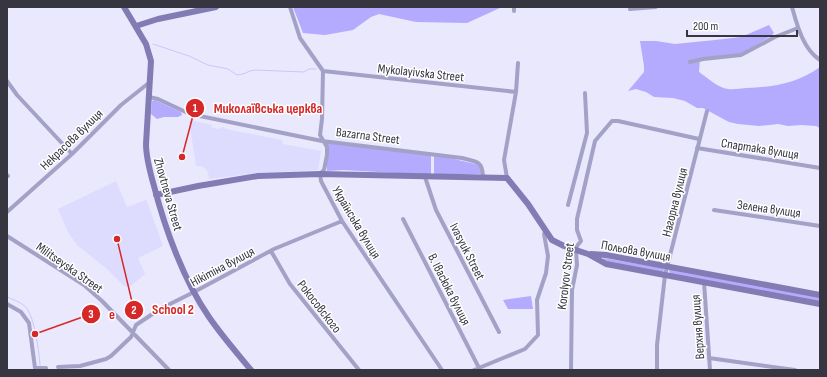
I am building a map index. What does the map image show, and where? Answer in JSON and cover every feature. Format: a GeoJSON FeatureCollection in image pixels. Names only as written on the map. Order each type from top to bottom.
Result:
{"type":"FeatureCollection","features":[{"type":"Feature","properties":{"kind":"main road","name":"Zhovtneva Street"},"geometry":{"type":"LineString","coordinates":[[124,7],[136,26],[150,55],[152,68],[146,150],[156,195],[168,232],[194,292],[210,318],[251,370]]}},
{"type":"Feature","properties":{"kind":"main road"},"geometry":{"type":"LineString","coordinates":[[136,26],[158,19],[216,7]]}},
{"type":"Feature","properties":{"kind":"main road"},"geometry":{"type":"LineString","coordinates":[[156,195],[258,176],[320,174],[425,177],[483,176],[507,178]]}},
{"type":"Feature","properties":{"kind":"main road","name":"Korolyov Street"},"geometry":{"type":"LineString","coordinates":[[507,178],[528,204],[552,240],[588,254]]}},
{"type":"Feature","properties":{"kind":"main road","name":"Польова вулиця"},"geometry":{"type":"LineString","coordinates":[[588,254],[606,255],[820,295]]}},
{"type":"Feature","properties":{"kind":"main road","name":"Польова вулиця"},"geometry":{"type":"LineString","coordinates":[[588,254],[606,264],[820,304]]}},
{"type":"Feature","properties":{"kind":"street"},"geometry":{"type":"LineString","coordinates":[[290,7],[300,38],[323,71],[322,119],[320,135],[322,141],[327,147],[327,155],[324,170],[320,174]]}},
{"type":"Feature","properties":{"kind":"street"},"geometry":{"type":"LineString","coordinates":[[632,8],[656,7]]}},
{"type":"Feature","properties":{"kind":"street"},"geometry":{"type":"LineString","coordinates":[[792,7],[798,28],[813,56],[820,60]]}},
{"type":"Feature","properties":{"kind":"street"},"geometry":{"type":"LineString","coordinates":[[690,62],[703,58],[741,55],[775,37],[798,28]]}},
{"type":"Feature","properties":{"kind":"street"},"geometry":{"type":"LineString","coordinates":[[507,178],[504,160],[516,92],[518,63]]}},
{"type":"Feature","properties":{"kind":"street","name":"Mykolayivska Street"},"geometry":{"type":"LineString","coordinates":[[323,71],[516,92]]}},
{"type":"Feature","properties":{"kind":"street"},"geometry":{"type":"LineString","coordinates":[[7,81],[16,95],[72,154]]}},
{"type":"Feature","properties":{"kind":"street","name":"Некрасова вулиця"},"geometry":{"type":"LineString","coordinates":[[7,212],[72,154],[121,105],[151,82]]}},
{"type":"Feature","properties":{"kind":"street"},"geometry":{"type":"LineString","coordinates":[[568,205],[587,133],[585,92]]}},
{"type":"Feature","properties":{"kind":"street","name":"Bazarna Street"},"geometry":{"type":"LineString","coordinates":[[149,97],[158,99],[190,114],[322,141],[462,158],[480,164],[482,167],[483,176]]}},
{"type":"Feature","properties":{"kind":"street","name":"Нагорна вулиця"},"geometry":{"type":"LineString","coordinates":[[657,370],[657,345],[665,275],[707,111]]}},
{"type":"Feature","properties":{"kind":"street","name":"Korolyov Street"},"geometry":{"type":"LineString","coordinates":[[571,370],[572,290],[577,265],[576,250],[581,240],[577,230],[576,219],[595,141],[612,122],[618,121],[699,139]]}},
{"type":"Feature","properties":{"kind":"street","name":"Спартака вулиця"},"geometry":{"type":"LineString","coordinates":[[697,148],[820,168]]}},
{"type":"Feature","properties":{"kind":"street","name":"Українська вулиця"},"geometry":{"type":"LineString","coordinates":[[320,174],[321,181],[342,221],[442,370]]}},
{"type":"Feature","properties":{"kind":"street","name":"Ivasyuk Street"},"geometry":{"type":"LineString","coordinates":[[425,177],[436,210],[499,332]]}},
{"type":"Feature","properties":{"kind":"street","name":"Зелена вулиця"},"geometry":{"type":"LineString","coordinates":[[714,210],[820,226]]}},
{"type":"Feature","properties":{"kind":"street","name":"В. Івасюка вулиця"},"geometry":{"type":"LineString","coordinates":[[403,219],[477,369]]}},
{"type":"Feature","properties":{"kind":"street","name":"Нікітіна вулиця"},"geometry":{"type":"LineString","coordinates":[[58,367],[80,368],[106,360],[131,337],[136,325],[169,304],[272,251],[342,221]]}},
{"type":"Feature","properties":{"kind":"street"},"geometry":{"type":"LineString","coordinates":[[477,369],[523,349],[538,335],[537,300],[546,273],[548,256],[544,238],[544,234],[546,232]]}},
{"type":"Feature","properties":{"kind":"street","name":"Militseyska Street"},"geometry":{"type":"LineString","coordinates":[[7,236],[84,285],[102,301],[169,370]]}},
{"type":"Feature","properties":{"kind":"street","name":"Рокосовского"},"geometry":{"type":"LineString","coordinates":[[272,251],[290,284],[359,370]]}},
{"type":"Feature","properties":{"kind":"street","name":"Верхня вулиця"},"geometry":{"type":"LineString","coordinates":[[704,282],[710,370]]}},
{"type":"Feature","properties":{"kind":"street"},"geometry":{"type":"LineString","coordinates":[[7,304],[21,312],[29,323],[35,368],[46,368],[46,370]]}},
{"type":"Feature","properties":{"kind":"street"},"geometry":{"type":"LineString","coordinates":[[709,358],[795,370]]}},
{"type":"Feature","properties":{"kind":"shaded area"},"geometry":{"type":"Polygon","coordinates":[[[293,7],[502,7],[467,23],[416,22],[379,14],[371,17],[353,30],[325,35],[303,33],[293,7]]]}},
{"type":"Feature","properties":{"kind":"shaded area"},"geometry":{"type":"Polygon","coordinates":[[[769,25],[774,33],[741,54],[700,58],[699,72],[721,87],[733,89],[767,87],[785,83],[803,77],[820,67],[820,128],[816,126],[801,125],[788,126],[778,124],[759,126],[738,124],[729,122],[703,108],[697,108],[685,101],[673,98],[654,97],[646,92],[636,89],[628,91],[644,72],[640,41],[656,41],[675,44],[741,37],[769,25]]]}},
{"type":"Feature","properties":{"kind":"shaded area"},"geometry":{"type":"Polygon","coordinates":[[[155,100],[181,112],[182,115],[178,117],[164,117],[157,119],[151,114],[152,101],[155,100]]]}},
{"type":"Feature","properties":{"kind":"shaded area"},"geometry":{"type":"Polygon","coordinates":[[[189,120],[212,125],[211,127],[218,129],[223,127],[226,129],[282,140],[283,144],[321,151],[318,170],[257,173],[209,179],[208,172],[205,168],[196,166],[189,120]]]}},
{"type":"Feature","properties":{"kind":"shaded area"},"geometry":{"type":"Polygon","coordinates":[[[327,143],[431,155],[431,175],[343,170],[327,171],[327,143]]]}},
{"type":"Feature","properties":{"kind":"shaded area"},"geometry":{"type":"Polygon","coordinates":[[[434,156],[446,157],[479,165],[481,168],[481,174],[434,174],[434,156]]]}},
{"type":"Feature","properties":{"kind":"shaded area"},"geometry":{"type":"Polygon","coordinates":[[[116,181],[127,207],[146,200],[147,201],[163,246],[138,258],[145,274],[131,286],[124,286],[107,269],[77,245],[68,232],[58,209],[116,181]]]}},
{"type":"Feature","properties":{"kind":"shaded area"},"geometry":{"type":"Polygon","coordinates":[[[603,258],[663,268],[664,270],[663,272],[610,263],[603,258]]]}},
{"type":"Feature","properties":{"kind":"shaded area"},"geometry":{"type":"Polygon","coordinates":[[[670,269],[820,297],[820,303],[670,274],[670,269]]]}},
{"type":"Feature","properties":{"kind":"shaded area"},"geometry":{"type":"Polygon","coordinates":[[[531,296],[533,309],[508,309],[503,300],[531,296]]]}},
{"type":"Feature","properties":{"kind":"waterway"},"geometry":{"type":"LineString","coordinates":[[153,44],[189,56],[208,65],[228,69],[237,75],[255,70],[304,72],[309,69],[316,69]]}},
{"type":"Feature","properties":{"kind":"waterway"},"geometry":{"type":"LineString","coordinates":[[7,297],[21,304],[28,310],[35,329],[40,365]]}},
{"type":"Feature","properties":{"kind":"place","name":"Миколаївська церква"},"geometry":{"type":"Point","coordinates":[182,157]}},
{"type":"Feature","properties":{"kind":"place","name":"School 2"},"geometry":{"type":"Point","coordinates":[117,239]}},
{"type":"Feature","properties":{"kind":"place","name":"e"},"geometry":{"type":"Point","coordinates":[35,334]}}]}
